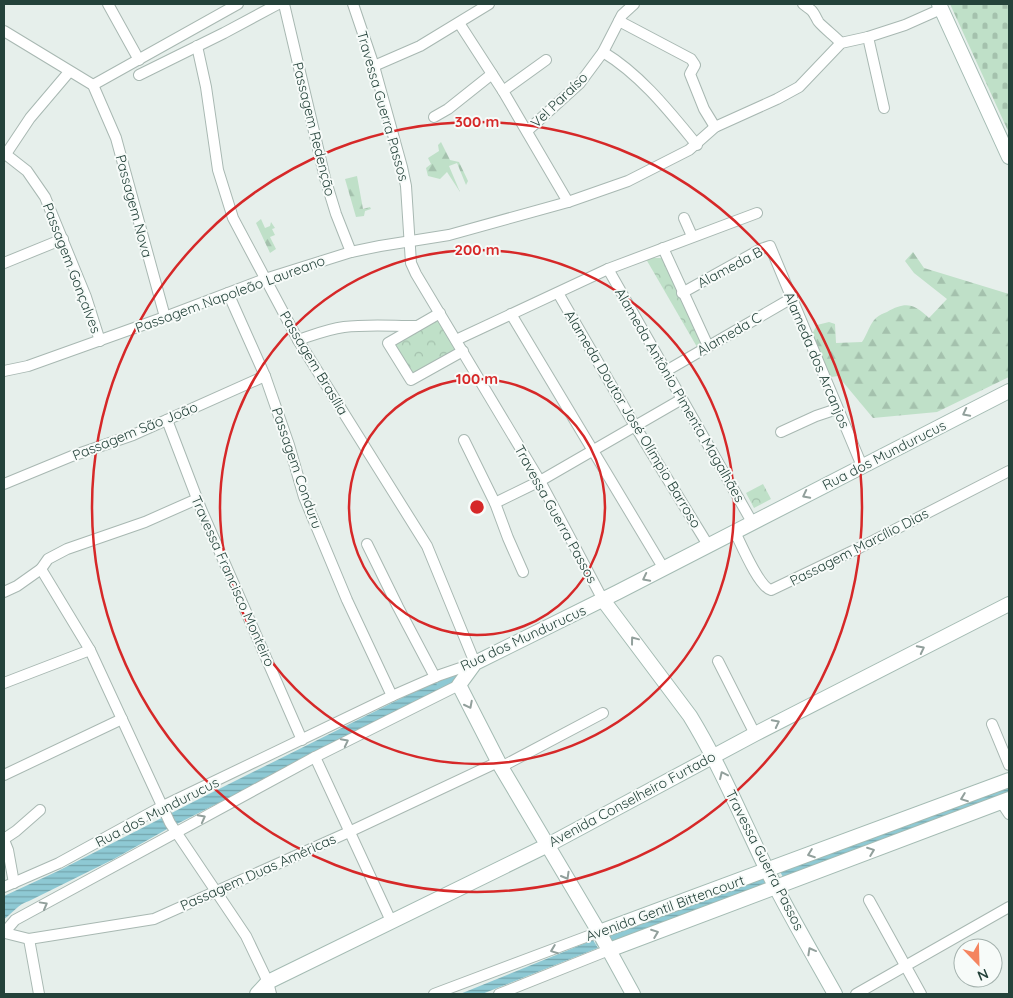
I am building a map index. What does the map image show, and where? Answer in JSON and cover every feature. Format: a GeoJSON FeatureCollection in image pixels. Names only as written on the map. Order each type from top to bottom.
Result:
{"type":"FeatureCollection","features":[{"type":"Feature","properties":{"kind":"street"},"geometry":{"type":"LineString","coordinates":[[108,4],[139,60]]}},
{"type":"Feature","properties":{"kind":"street"},"geometry":{"type":"LineString","coordinates":[[4,31],[93,85],[238,4]]}},
{"type":"Feature","properties":{"kind":"street"},"geometry":{"type":"LineString","coordinates":[[139,75],[278,4]]}},
{"type":"Feature","properties":{"kind":"street","name":"Passagem Redenção"},"geometry":{"type":"LineString","coordinates":[[284,4],[325,178],[336,214],[351,252]]}},
{"type":"Feature","properties":{"kind":"street","name":"Travessa Guerra Passos"},"geometry":{"type":"LineString","coordinates":[[353,4],[374,66],[404,176],[411,263],[416,274],[540,480],[603,600],[690,716],[714,756],[767,870],[835,994]]}},
{"type":"Feature","properties":{"kind":"street"},"geometry":{"type":"LineString","coordinates":[[374,66],[420,46],[489,4]]}},
{"type":"Feature","properties":{"kind":"street"},"geometry":{"type":"LineString","coordinates":[[803,4],[814,12],[818,22],[841,43],[868,37],[905,24],[940,7],[1009,157]]}},
{"type":"Feature","properties":{"kind":"street","name":"Vel Paraíso"},"geometry":{"type":"LineString","coordinates":[[527,131],[580,83],[604,48],[627,6]]}},
{"type":"Feature","properties":{"kind":"street"},"geometry":{"type":"LineString","coordinates":[[619,21],[691,59],[694,65],[690,74],[704,109],[715,127]]}},
{"type":"Feature","properties":{"kind":"street"},"geometry":{"type":"LineString","coordinates":[[459,23],[503,91],[568,202]]}},
{"type":"Feature","properties":{"kind":"street"},"geometry":{"type":"LineString","coordinates":[[868,37],[884,108]]}},
{"type":"Feature","properties":{"kind":"street","name":"Passagem Napoleão Laureano"},"geometry":{"type":"LineString","coordinates":[[4,371],[28,366],[265,279],[351,252],[449,235],[568,202],[628,181],[697,145],[715,127],[799,87],[841,43]]}},
{"type":"Feature","properties":{"kind":"street","name":"Passagem Brasília"},"geometry":{"type":"LineString","coordinates":[[197,46],[205,80],[218,170],[233,218],[298,340],[427,546],[475,663]]}},
{"type":"Feature","properties":{"kind":"street"},"geometry":{"type":"LineString","coordinates":[[604,48],[644,84],[697,145]]}},
{"type":"Feature","properties":{"kind":"street"},"geometry":{"type":"LineString","coordinates":[[503,91],[546,60]]}},
{"type":"Feature","properties":{"kind":"street"},"geometry":{"type":"LineString","coordinates":[[5,153],[34,113],[69,72]]}},
{"type":"Feature","properties":{"kind":"street"},"geometry":{"type":"LineString","coordinates":[[434,117],[448,109],[492,74]]}},
{"type":"Feature","properties":{"kind":"street","name":"Passagem Nova"},"geometry":{"type":"LineString","coordinates":[[93,85],[116,138],[165,317]]}},
{"type":"Feature","properties":{"kind":"street","name":"Passagem Gonçalves"},"geometry":{"type":"LineString","coordinates":[[5,153],[27,171],[45,196],[86,298],[100,341]]}},
{"type":"Feature","properties":{"kind":"street"},"geometry":{"type":"LineString","coordinates":[[456,340],[608,268],[757,213]]}},
{"type":"Feature","properties":{"kind":"street"},"geometry":{"type":"LineString","coordinates":[[684,218],[692,236]]}},
{"type":"Feature","properties":{"kind":"street"},"geometry":{"type":"LineString","coordinates":[[4,263],[63,239]]}},
{"type":"Feature","properties":{"kind":"street","name":"Alameda B"},"geometry":{"type":"LineString","coordinates":[[682,293],[761,249],[770,246],[772,255]]}},
{"type":"Feature","properties":{"kind":"street"},"geometry":{"type":"LineString","coordinates":[[662,248],[708,346]]}},
{"type":"Feature","properties":{"kind":"street","name":"Alameda dos Arcanjos"},"geometry":{"type":"LineString","coordinates":[[772,255],[792,298],[862,466]]}},
{"type":"Feature","properties":{"kind":"street","name":"Alameda Antônio Pimenta Magalhães"},"geometry":{"type":"LineString","coordinates":[[608,268],[752,522]]}},
{"type":"Feature","properties":{"kind":"street","name":"Passagem Conduru"},"geometry":{"type":"LineString","coordinates":[[228,293],[265,376],[304,496],[346,600],[392,696]]}},
{"type":"Feature","properties":{"kind":"street","name":"Alameda Doutor José Olímpio Barroso"},"geometry":{"type":"LineString","coordinates":[[558,293],[635,426],[708,545]]}},
{"type":"Feature","properties":{"kind":"street","name":"Alameda C"},"geometry":{"type":"LineString","coordinates":[[666,371],[792,298]]}},
{"type":"Feature","properties":{"kind":"street"},"geometry":{"type":"LineString","coordinates":[[440,313],[388,343],[411,380],[463,351]]}},
{"type":"Feature","properties":{"kind":"street"},"geometry":{"type":"LineString","coordinates":[[511,314],[664,569]]}},
{"type":"Feature","properties":{"kind":"street"},"geometry":{"type":"LineString","coordinates":[[298,340],[324,331],[344,327],[369,325],[417,326]]}},
{"type":"Feature","properties":{"kind":"street","name":"Passagem São João"},"geometry":{"type":"LineString","coordinates":[[4,484],[72,456],[133,435],[265,376]]}},
{"type":"Feature","properties":{"kind":"street","name":"Rua dos Mundurucus"},"geometry":{"type":"LineString","coordinates":[[9,885],[59,863],[392,696],[435,677],[475,663],[603,600],[1009,391]]}},
{"type":"Feature","properties":{"kind":"street"},"geometry":{"type":"LineString","coordinates":[[495,503],[540,480],[682,400]]}},
{"type":"Feature","properties":{"kind":"street"},"geometry":{"type":"LineString","coordinates":[[780,432],[837,409]]}},
{"type":"Feature","properties":{"kind":"street","name":"Travessa Francisco Monteiro"},"geometry":{"type":"LineString","coordinates":[[167,420],[197,499],[302,740]]}},
{"type":"Feature","properties":{"kind":"street"},"geometry":{"type":"LineString","coordinates":[[464,440],[495,503],[508,538],[524,572]]}},
{"type":"Feature","properties":{"kind":"street","name":"Passagem Marcílio Dias"},"geometry":{"type":"LineString","coordinates":[[734,532],[760,580],[770,590],[859,548],[1009,471]]}},
{"type":"Feature","properties":{"kind":"street"},"geometry":{"type":"LineString","coordinates":[[4,592],[17,586],[41,569],[48,559],[67,549],[145,522],[197,499]]}},
{"type":"Feature","properties":{"kind":"street"},"geometry":{"type":"LineString","coordinates":[[367,544],[435,677]]}},
{"type":"Feature","properties":{"kind":"street"},"geometry":{"type":"LineString","coordinates":[[41,569],[90,650],[173,827],[246,936],[270,988]]}},
{"type":"Feature","properties":{"kind":"street","name":"Avenida Conselheiro Furtado"},"geometry":{"type":"LineString","coordinates":[[257,994],[391,921],[548,845],[755,734],[1009,604]]}},
{"type":"Feature","properties":{"kind":"street"},"geometry":{"type":"LineString","coordinates":[[4,683],[90,650]]}},
{"type":"Feature","properties":{"kind":"street"},"geometry":{"type":"LineString","coordinates":[[718,661],[755,734]]}},
{"type":"Feature","properties":{"kind":"street"},"geometry":{"type":"LineString","coordinates":[[475,663],[459,685],[500,764],[634,994]]}},
{"type":"Feature","properties":{"kind":"street","name":"Rua dos Mundurucus"},"geometry":{"type":"LineString","coordinates":[[5,933],[15,920],[173,827],[459,685]]}},
{"type":"Feature","properties":{"kind":"street"},"geometry":{"type":"LineString","coordinates":[[500,764],[604,713]]}},
{"type":"Feature","properties":{"kind":"street"},"geometry":{"type":"LineString","coordinates":[[4,775],[122,719]]}},
{"type":"Feature","properties":{"kind":"street"},"geometry":{"type":"LineString","coordinates":[[992,724],[1009,765]]}},
{"type":"Feature","properties":{"kind":"street"},"geometry":{"type":"LineString","coordinates":[[315,757],[391,921]]}},
{"type":"Feature","properties":{"kind":"street","name":"Passagem Duas Américas"},"geometry":{"type":"LineString","coordinates":[[5,933],[29,939],[154,919],[500,764]]}},
{"type":"Feature","properties":{"kind":"street","name":"Avenida Gentil Bittencourt"},"geometry":{"type":"LineString","coordinates":[[434,994],[893,825],[1009,780]]}},
{"type":"Feature","properties":{"kind":"street"},"geometry":{"type":"LineString","coordinates":[[1005,801],[1009,814]]}},
{"type":"Feature","properties":{"kind":"street","name":"Avenida Gentil Bittencourt"},"geometry":{"type":"LineString","coordinates":[[505,993],[609,950],[1005,801]]}},
{"type":"Feature","properties":{"kind":"street"},"geometry":{"type":"LineString","coordinates":[[9,885],[10,857],[4,840],[40,810]]}},
{"type":"Feature","properties":{"kind":"street"},"geometry":{"type":"LineString","coordinates":[[869,900],[921,994]]}},
{"type":"Feature","properties":{"kind":"street"},"geometry":{"type":"LineString","coordinates":[[856,994],[1009,907]]}},
{"type":"Feature","properties":{"kind":"street"},"geometry":{"type":"LineString","coordinates":[[29,939],[39,994]]}},
{"type":"Feature","properties":{"kind":"green space"},"geometry":{"type":"Polygon","coordinates":[[[950,4],[1009,4],[1009,133],[950,4]]]}},
{"type":"Feature","properties":{"kind":"green space"},"geometry":{"type":"Polygon","coordinates":[[[441,142],[450,160],[459,162],[468,181],[466,185],[457,163],[449,166],[460,192],[447,172],[440,179],[428,176],[426,168],[431,164],[428,158],[439,151],[438,145],[441,142]]]}},
{"type":"Feature","properties":{"kind":"green space"},"geometry":{"type":"Polygon","coordinates":[[[357,176],[363,209],[370,207],[371,209],[365,211],[364,216],[356,217],[345,179],[357,176]]]}},
{"type":"Feature","properties":{"kind":"green space"},"geometry":{"type":"Polygon","coordinates":[[[261,219],[265,228],[270,226],[271,222],[275,228],[272,229],[275,235],[270,237],[276,249],[270,253],[256,223],[261,219]]]}},
{"type":"Feature","properties":{"kind":"green space"},"geometry":{"type":"Polygon","coordinates":[[[913,252],[924,268],[1009,294],[1009,377],[937,412],[873,418],[838,376],[831,377],[818,358],[811,336],[817,325],[829,322],[835,324],[836,343],[862,342],[877,317],[905,305],[914,307],[929,318],[947,299],[914,273],[905,261],[913,252]]]}},
{"type":"Feature","properties":{"kind":"green space"},"geometry":{"type":"Polygon","coordinates":[[[662,258],[703,343],[697,347],[646,259],[662,258]]]}},
{"type":"Feature","properties":{"kind":"green space"},"geometry":{"type":"Polygon","coordinates":[[[440,317],[460,352],[411,380],[391,345],[440,317]]]}},
{"type":"Feature","properties":{"kind":"green space"},"geometry":{"type":"Polygon","coordinates":[[[763,484],[771,499],[754,508],[746,493],[763,484]]]}},
{"type":"Feature","properties":{"kind":"water"},"geometry":{"type":"Polygon","coordinates":[[[448,675],[451,680],[449,686],[169,828],[114,859],[25,902],[4,919],[4,896],[58,871],[448,675]]]}},
{"type":"Feature","properties":{"kind":"water"},"geometry":{"type":"Polygon","coordinates":[[[1009,786],[1009,792],[997,798],[783,877],[779,870],[1009,786]]]}},
{"type":"Feature","properties":{"kind":"water"},"geometry":{"type":"Polygon","coordinates":[[[764,876],[768,884],[619,940],[614,931],[764,876]]]}},
{"type":"Feature","properties":{"kind":"water"},"geometry":{"type":"Polygon","coordinates":[[[593,940],[598,948],[482,994],[460,994],[593,940]]]}},
{"type":"Feature","properties":{"kind":"waterway"},"geometry":{"type":"LineString","coordinates":[[441,684],[466,669]]}},
{"type":"Feature","properties":{"kind":"waterway"},"geometry":{"type":"LineString","coordinates":[[600,942],[627,931]]}}]}
